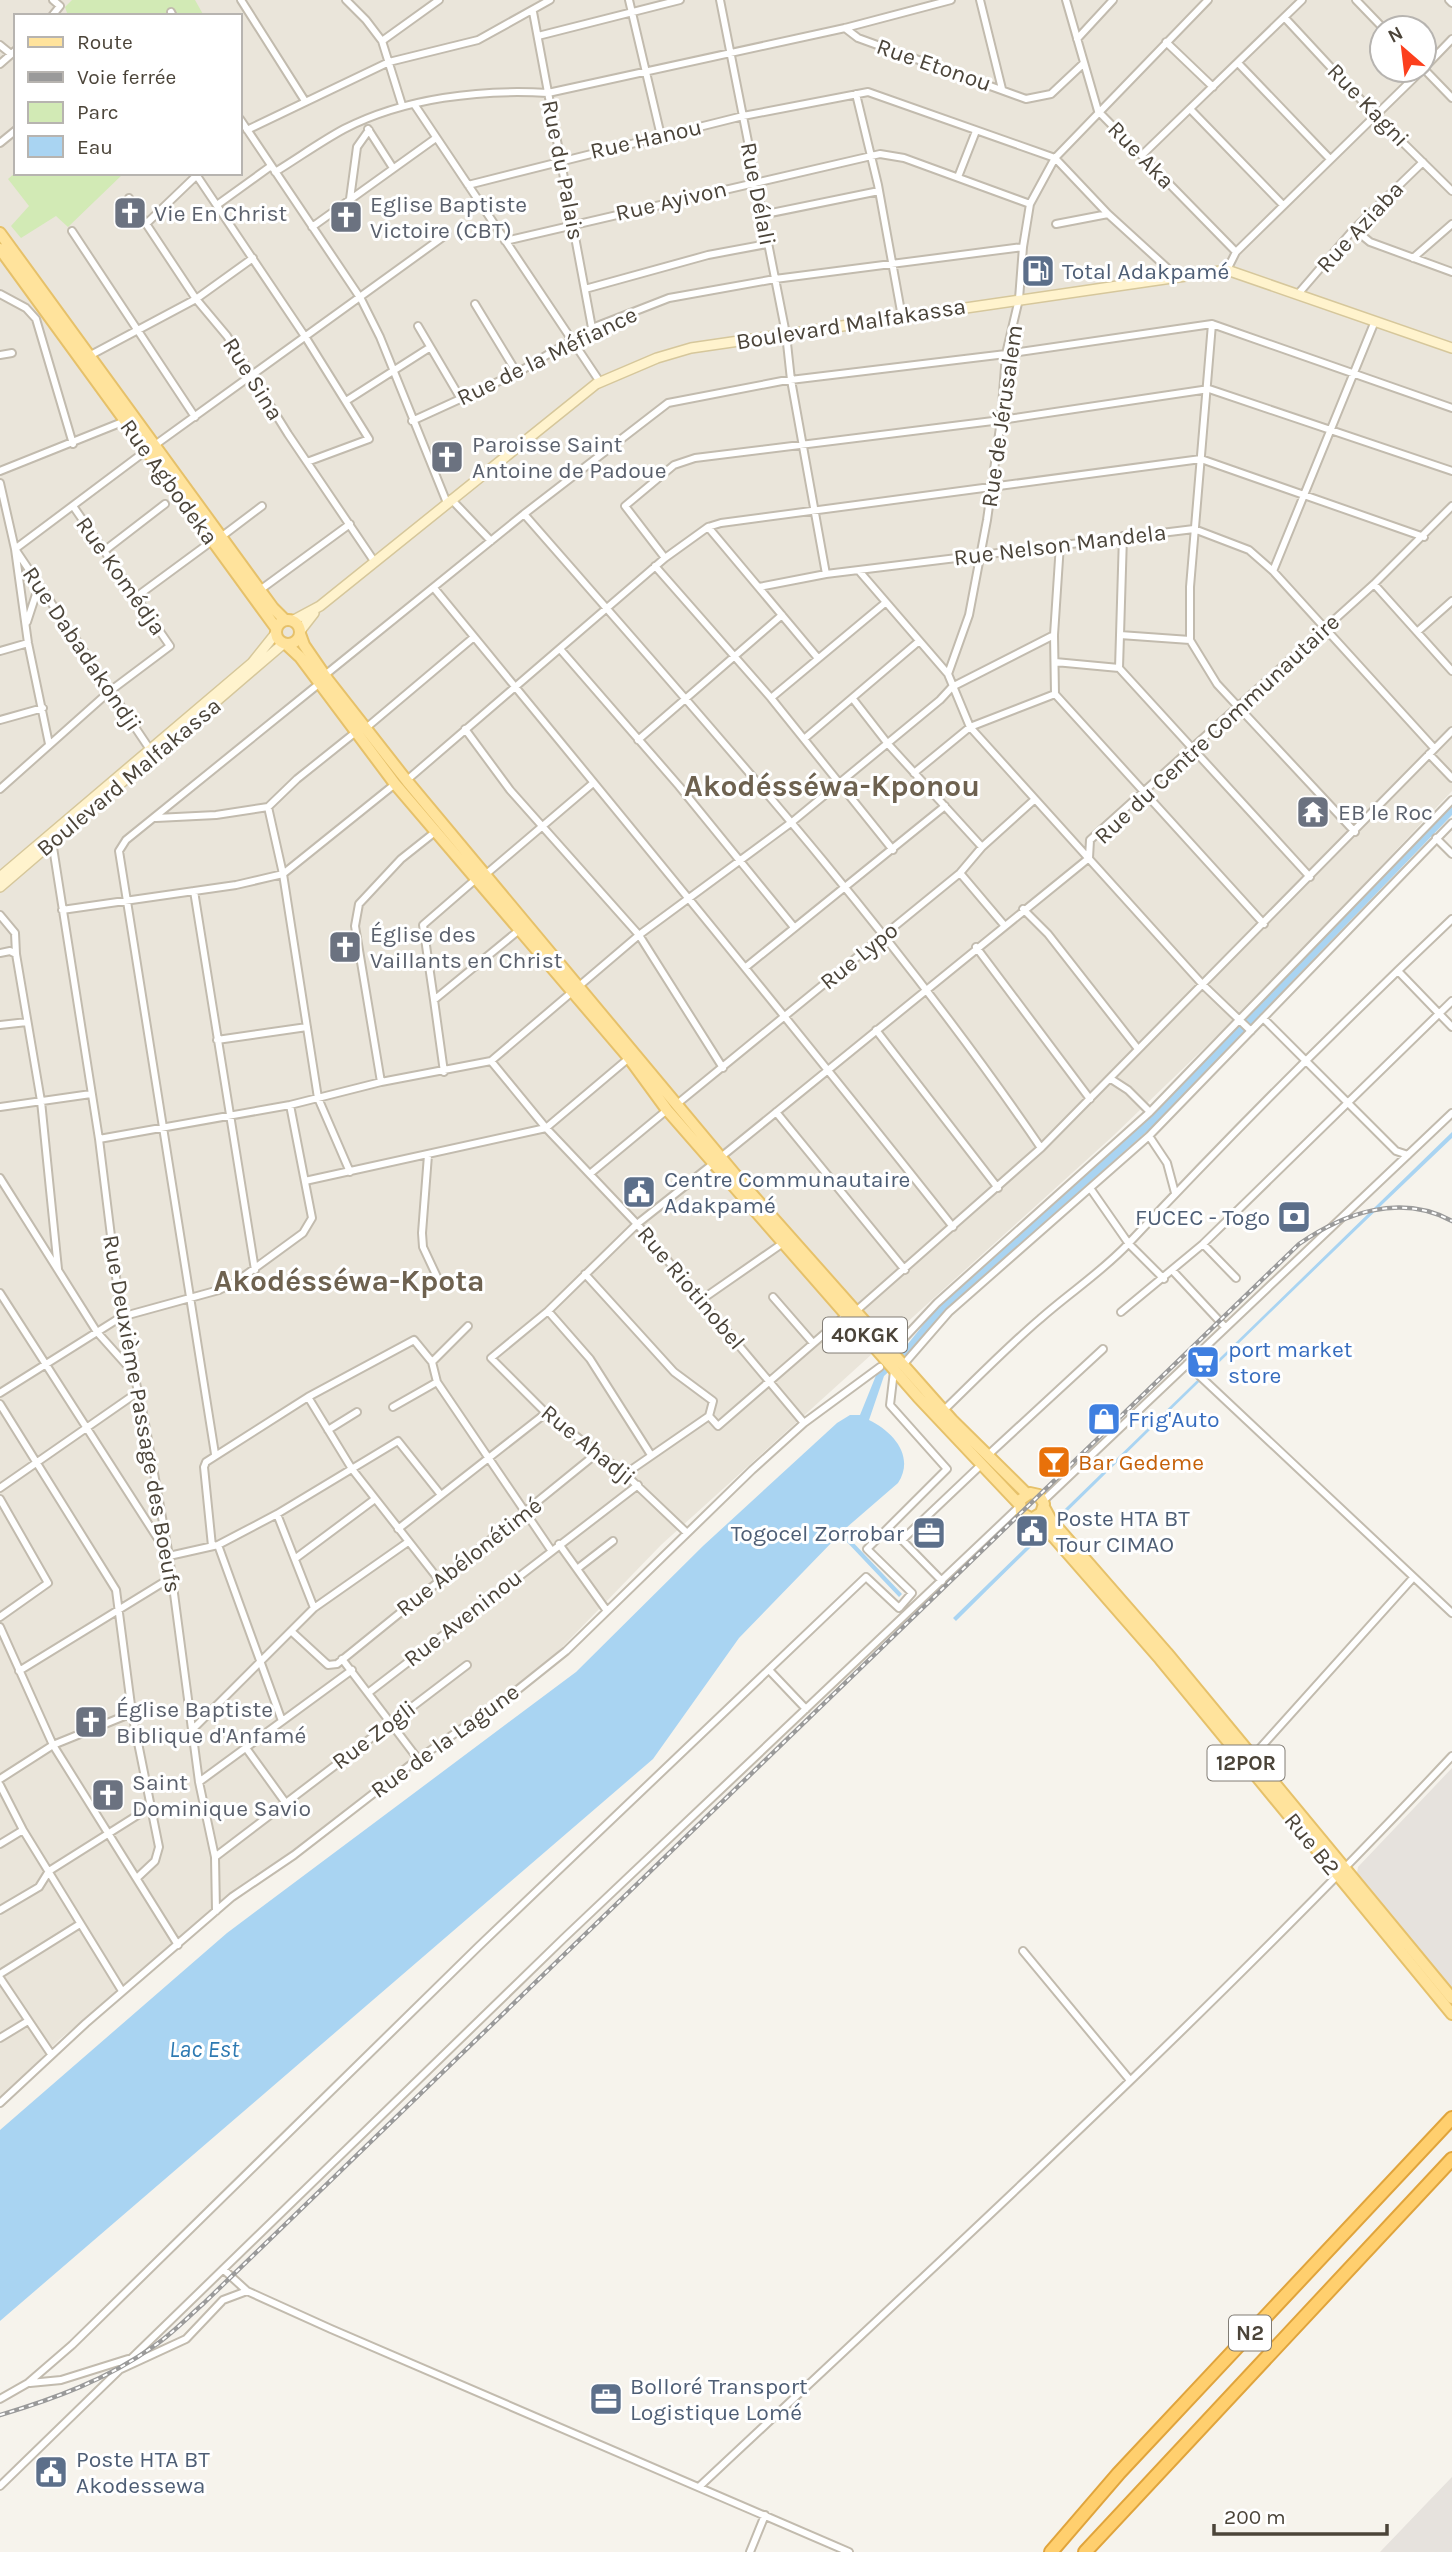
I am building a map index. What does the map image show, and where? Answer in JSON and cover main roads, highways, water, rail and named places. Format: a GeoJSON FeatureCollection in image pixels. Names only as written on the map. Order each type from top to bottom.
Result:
{"type":"FeatureCollection","features":[{"type":"Feature","properties":{"kind":"highway","name":"N2"},"geometry":{"type":"LineString","coordinates":[[1051,2552],[1106,2487],[1452,2118]]}},
{"type":"Feature","properties":{"kind":"highway","name":"N2"},"geometry":{"type":"LineString","coordinates":[[1085,2552],[1452,2159]]}},
{"type":"Feature","properties":{"kind":"main road"},"geometry":{"type":"LineString","coordinates":[[0,233],[67,334]]}},
{"type":"Feature","properties":{"kind":"main road"},"geometry":{"type":"LineString","coordinates":[[0,249],[67,334]]}},
{"type":"Feature","properties":{"kind":"main road","name":"Rue Agbodeka"},"geometry":{"type":"LineString","coordinates":[[67,334],[89,356],[216,539],[284,644],[323,679]]}},
{"type":"Feature","properties":{"kind":"main road","name":"Rue Agbodeka"},"geometry":{"type":"LineString","coordinates":[[67,334],[125,421],[151,448]]}},
{"type":"Feature","properties":{"kind":"main road","name":"Rue Agbodeka"},"geometry":{"type":"LineString","coordinates":[[216,539],[300,633],[323,679]]}},
{"type":"Feature","properties":{"kind":"main road"},"geometry":{"type":"LineString","coordinates":[[276,630],[289,621]]}},
{"type":"Feature","properties":{"kind":"main road"},"geometry":{"type":"LineString","coordinates":[[284,644],[297,641],[300,633]]}},
{"type":"Feature","properties":{"kind":"main road"},"geometry":{"type":"LineString","coordinates":[[323,679],[361,730],[395,784],[435,832],[480,877],[672,1107]]}},
{"type":"Feature","properties":{"kind":"main road"},"geometry":{"type":"LineString","coordinates":[[361,730],[407,780],[518,931],[576,991],[672,1107]]}},
{"type":"Feature","properties":{"kind":"main road","name":"40KGK"},"geometry":{"type":"LineString","coordinates":[[672,1107],[740,1187],[783,1244],[891,1352],[899,1367],[943,1410],[985,1460],[1019,1505],[1023,1515],[1033,1518]]}},
{"type":"Feature","properties":{"kind":"main road","name":"40KGK"},"geometry":{"type":"LineString","coordinates":[[740,1187],[985,1460],[1027,1494],[1037,1494],[1044,1504]]}},
{"type":"Feature","properties":{"kind":"main road"},"geometry":{"type":"LineString","coordinates":[[1019,1505],[1027,1494]]}},
{"type":"Feature","properties":{"kind":"main road"},"geometry":{"type":"LineString","coordinates":[[1033,1518],[1041,1513],[1044,1504]]}},
{"type":"Feature","properties":{"kind":"main road","name":"Rue B2"},"geometry":{"type":"LineString","coordinates":[[1044,1504],[1051,1520],[1252,1756],[1452,2014]]}},
{"type":"Feature","properties":{"kind":"main road","name":"Rue B2"},"geometry":{"type":"LineString","coordinates":[[1033,1518],[1043,1525],[1160,1659],[1452,1998]]}},
{"type":"Feature","properties":{"kind":"water","name":"Lac Est"},"geometry":{"type":"Polygon","coordinates":[[[1452,803],[1452,815],[1153,1126],[945,1311],[907,1355],[884,1376],[869,1420],[894,1438],[903,1455],[903,1473],[898,1483],[846,1528],[848,1537],[902,1594],[899,1597],[845,1540],[836,1538],[739,1638],[653,1759],[0,2321],[0,2130],[227,1933],[576,1672],[703,1546],[837,1423],[850,1415],[860,1415],[877,1373],[903,1350],[939,1305],[1149,1118],[1452,803]]]}},
{"type":"Feature","properties":{"kind":"water"},"geometry":{"type":"Polygon","coordinates":[[[1452,1132],[1452,1138],[956,1621],[953,1618],[1452,1132]]]}},
{"type":"Feature","properties":{"kind":"railway"},"geometry":{"type":"LineString","coordinates":[[0,2415],[60,2395],[99,2378],[136,2358],[180,2325],[1299,1244],[1335,1223],[1373,1210],[1412,1208],[1452,1221]]}},
{"type":"Feature","properties":{"kind":"place","name":"Vie En Christ"},"geometry":{"type":"Point","coordinates":[130,213]}},
{"type":"Feature","properties":{"kind":"place","name":"Eglise Baptiste Victoire (CBT)"},"geometry":{"type":"Point","coordinates":[346,217]}},
{"type":"Feature","properties":{"kind":"place","name":"Total Adakpamé"},"geometry":{"type":"Point","coordinates":[1038,271]}},
{"type":"Feature","properties":{"kind":"place","name":"Paroisse Saint Antoine de Padoue"},"geometry":{"type":"Point","coordinates":[447,457]}},
{"type":"Feature","properties":{"kind":"place","name":"EB le Roc"},"geometry":{"type":"Point","coordinates":[1313,812]}},
{"type":"Feature","properties":{"kind":"place","name":"Église des Vaillants en Christ"},"geometry":{"type":"Point","coordinates":[345,947]}},
{"type":"Feature","properties":{"kind":"place","name":"Centre Communautaire Adakpamé"},"geometry":{"type":"Point","coordinates":[639,1192]}},
{"type":"Feature","properties":{"kind":"place","name":"FUCEC - Togo"},"geometry":{"type":"Point","coordinates":[1294,1217]}},
{"type":"Feature","properties":{"kind":"place","name":"port market store"},"geometry":{"type":"Point","coordinates":[1203,1362]}},
{"type":"Feature","properties":{"kind":"place","name":"Frig'Auto"},"geometry":{"type":"Point","coordinates":[1104,1419]}},
{"type":"Feature","properties":{"kind":"place","name":"Bar Gedeme"},"geometry":{"type":"Point","coordinates":[1054,1462]}},
{"type":"Feature","properties":{"kind":"place","name":"Poste HTA BT Tour CIMAO"},"geometry":{"type":"Point","coordinates":[1032,1531]}},
{"type":"Feature","properties":{"kind":"place","name":"Togocel Zorrobar"},"geometry":{"type":"Point","coordinates":[929,1533]}},
{"type":"Feature","properties":{"kind":"place","name":"Église Baptiste Biblique d'Anfamé"},"geometry":{"type":"Point","coordinates":[91,1722]}},
{"type":"Feature","properties":{"kind":"place","name":"Saint Dominique Savio"},"geometry":{"type":"Point","coordinates":[108,1795]}},
{"type":"Feature","properties":{"kind":"place","name":"Bolloré Transport Logistique Lomé"},"geometry":{"type":"Point","coordinates":[606,2399]}},
{"type":"Feature","properties":{"kind":"place","name":"Poste HTA BT Akodessewa"},"geometry":{"type":"Point","coordinates":[51,2472]}},
{"type":"Feature","properties":{"kind":"district","name":"Akodésséwa-Kponou"},"geometry":{"type":"Point","coordinates":[832,786]}},
{"type":"Feature","properties":{"kind":"district","name":"Akodésséwa-Kpota"},"geometry":{"type":"Point","coordinates":[349,1281]}}]}
